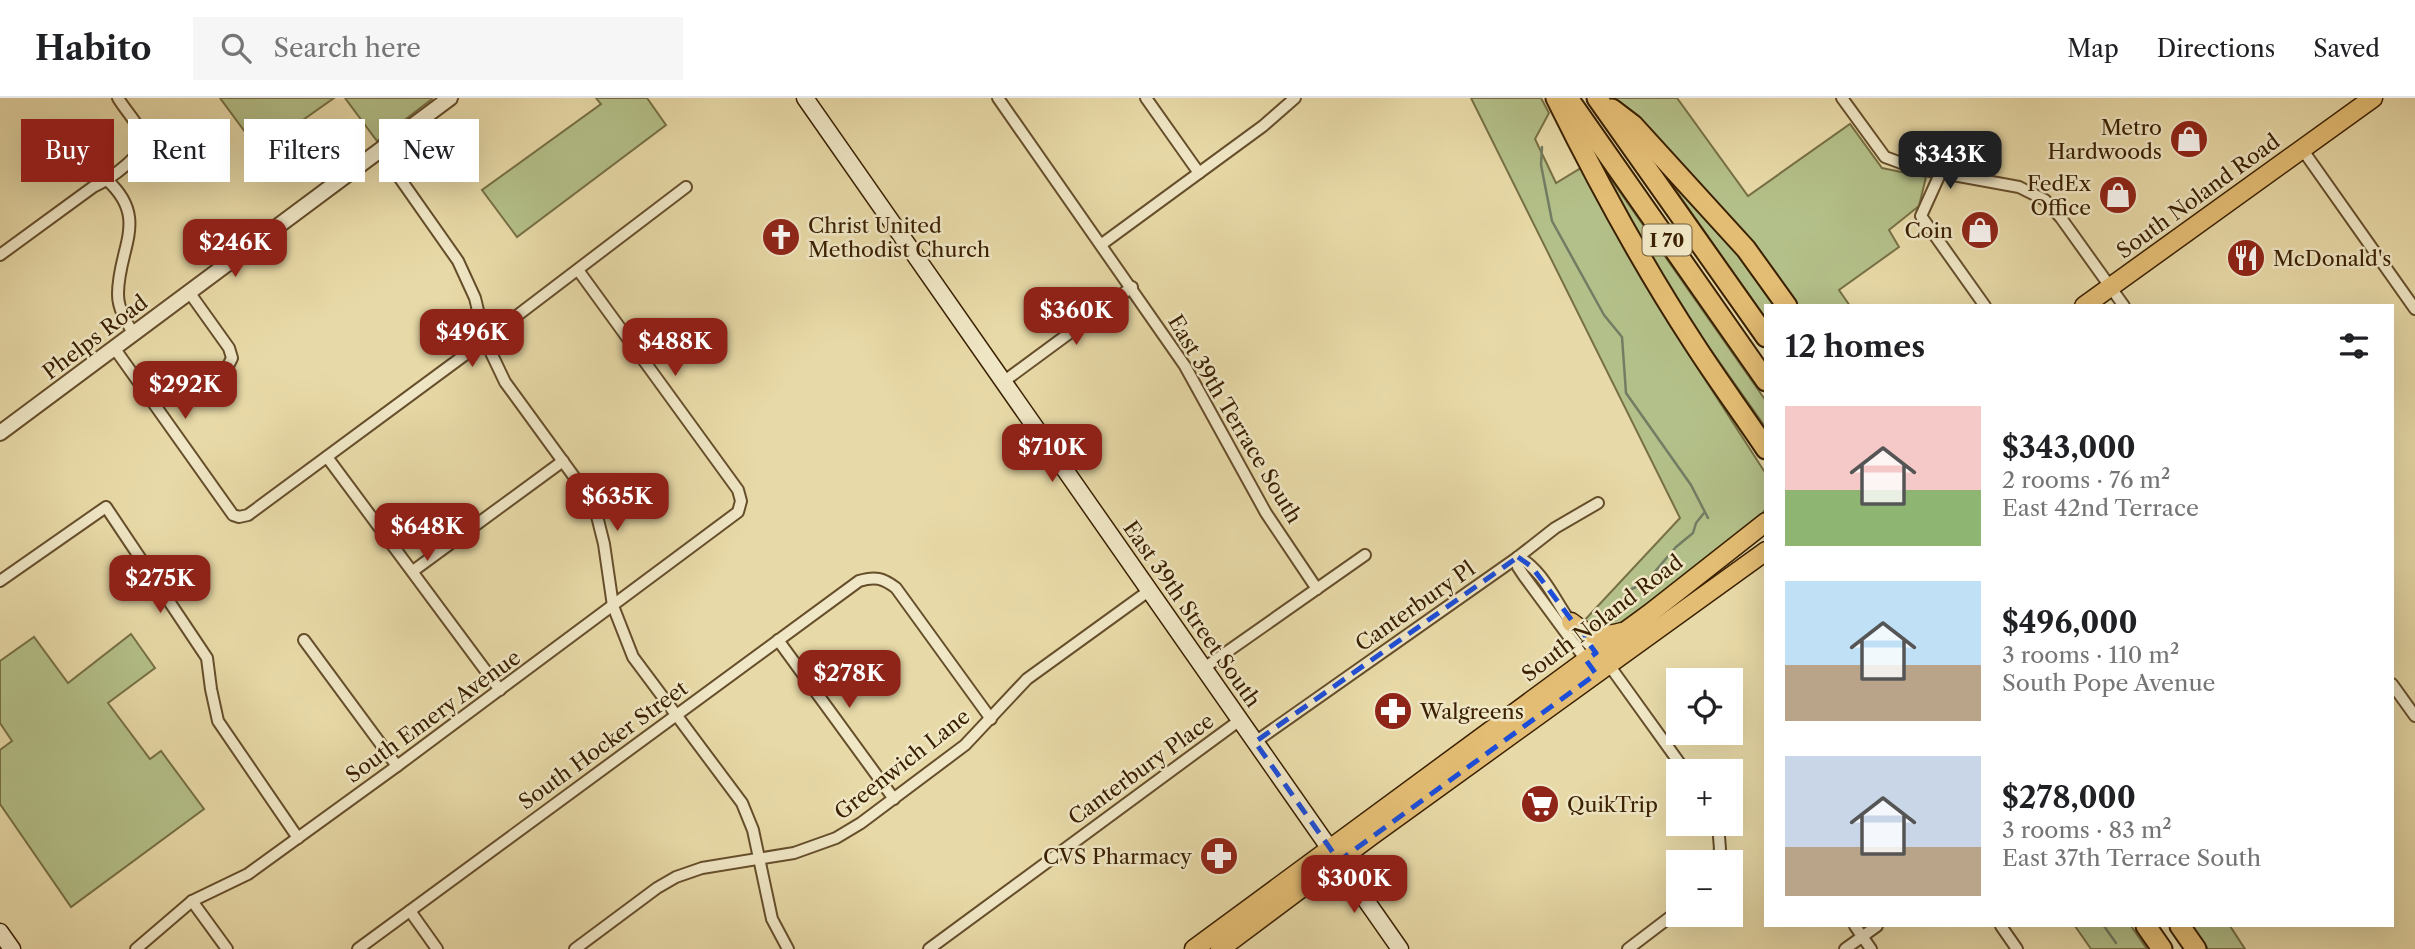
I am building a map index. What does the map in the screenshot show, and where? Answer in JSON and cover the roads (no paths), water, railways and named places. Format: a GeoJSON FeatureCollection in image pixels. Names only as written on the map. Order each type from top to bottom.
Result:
{"type":"FeatureCollection","features":[{"type":"Feature","properties":{"kind":"highway"},"geometry":{"type":"LineString","coordinates":[[1556,98],[1583,152],[1655,279],[1764,446]]}},
{"type":"Feature","properties":{"kind":"highway","name":"I 70"},"geometry":{"type":"LineString","coordinates":[[1568,98],[1764,378]]}},
{"type":"Feature","properties":{"kind":"highway"},"geometry":{"type":"LineString","coordinates":[[1598,98],[1633,125],[1746,249],[1786,304]]}},
{"type":"Feature","properties":{"kind":"highway","name":"I 70"},"geometry":{"type":"LineString","coordinates":[[1598,98],[1764,334]]}},
{"type":"Feature","properties":{"kind":"highway"},"geometry":{"type":"LineString","coordinates":[[2147,927],[2162,949]]}},
{"type":"Feature","properties":{"kind":"highway"},"geometry":{"type":"LineString","coordinates":[[2181,927],[2196,949]]}},
{"type":"Feature","properties":{"kind":"main road","name":"East 39th Street South"},"geometry":{"type":"LineString","coordinates":[[805,98],[1400,949]]}},
{"type":"Feature","properties":{"kind":"main road","name":"South Noland Road"},"geometry":{"type":"LineString","coordinates":[[2087,304],[2373,98]]}},
{"type":"Feature","properties":{"kind":"main road","name":"South Noland Road"},"geometry":{"type":"LineString","coordinates":[[1597,663],[1625,632],[1764,524]]}},
{"type":"Feature","properties":{"kind":"main road","name":"South Noland Road"},"geometry":{"type":"LineString","coordinates":[[1194,949],[1232,930],[1597,663],[1764,552]]}},
{"type":"Feature","properties":{"kind":"main road"},"geometry":{"type":"LineString","coordinates":[[1571,622],[1580,630],[1596,637],[1625,632]]}},
{"type":"Feature","properties":{"kind":"main road","name":"South Noland Road"},"geometry":{"type":"LineString","coordinates":[[1220,949],[1232,930]]}},
{"type":"Feature","properties":{"kind":"main road"},"geometry":{"type":"LineString","coordinates":[[0,932],[12,949]]}},
{"type":"Feature","properties":{"kind":"street"},"geometry":{"type":"LineString","coordinates":[[114,174],[138,154],[144,145],[143,136],[118,98]]}},
{"type":"Feature","properties":{"kind":"street","name":"Phelps Road"},"geometry":{"type":"LineString","coordinates":[[422,119],[450,98]]}},
{"type":"Feature","properties":{"kind":"street","name":"East 39th Terrace South"},"geometry":{"type":"LineString","coordinates":[[998,98],[1185,366],[1266,513],[1317,589]]}},
{"type":"Feature","properties":{"kind":"street"},"geometry":{"type":"LineString","coordinates":[[1146,98],[1199,173]]}},
{"type":"Feature","properties":{"kind":"street"},"geometry":{"type":"LineString","coordinates":[[1102,244],[1278,115],[1294,98]]}},
{"type":"Feature","properties":{"kind":"street"},"geometry":{"type":"LineString","coordinates":[[1842,98],[1885,157],[1940,174],[2019,187],[2045,200],[2123,304]]}},
{"type":"Feature","properties":{"kind":"street"},"geometry":{"type":"LineString","coordinates":[[2302,149],[2415,309]]}},
{"type":"Feature","properties":{"kind":"street","name":"Phelps Road"},"geometry":{"type":"LineString","coordinates":[[0,433],[379,151]]}},
{"type":"Feature","properties":{"kind":"street"},"geometry":{"type":"LineString","coordinates":[[1940,174],[1922,216],[1984,304]]}},
{"type":"Feature","properties":{"kind":"street"},"geometry":{"type":"LineString","coordinates":[[0,255],[103,182]]}},
{"type":"Feature","properties":{"kind":"street"},"geometry":{"type":"LineString","coordinates":[[109,182],[120,192],[129,211],[131,230],[118,296],[122,315],[134,334]]}},
{"type":"Feature","properties":{"kind":"street"},"geometry":{"type":"LineString","coordinates":[[402,182],[458,261],[475,298],[485,340],[505,382],[594,504],[606,556],[613,606],[633,657],[742,803],[753,831],[772,919],[788,949]]}},
{"type":"Feature","properties":{"kind":"street"},"geometry":{"type":"LineString","coordinates":[[115,349],[233,515],[239,517],[248,514],[327,457],[578,271],[686,187]]}},
{"type":"Feature","properties":{"kind":"street","name":"South Emery Avenue"},"geometry":{"type":"LineString","coordinates":[[136,949],[192,901],[248,874],[738,512],[741,501],[738,490],[578,271]]}},
{"type":"Feature","properties":{"kind":"street"},"geometry":{"type":"LineString","coordinates":[[1003,382],[1132,287]]}},
{"type":"Feature","properties":{"kind":"street"},"geometry":{"type":"LineString","coordinates":[[189,292],[229,348],[232,358],[227,368]]}},
{"type":"Feature","properties":{"kind":"street"},"geometry":{"type":"LineString","coordinates":[[327,457],[500,690]]}},
{"type":"Feature","properties":{"kind":"street"},"geometry":{"type":"LineString","coordinates":[[413,571],[563,461]]}},
{"type":"Feature","properties":{"kind":"street","name":"Canterbury Pl"},"geometry":{"type":"LineString","coordinates":[[1255,742],[1518,557],[1555,528],[1598,503]]}},
{"type":"Feature","properties":{"kind":"street"},"geometry":{"type":"LineString","coordinates":[[0,581],[106,508],[207,658],[218,721],[298,838]]}},
{"type":"Feature","properties":{"kind":"street"},"geometry":{"type":"LineString","coordinates":[[1204,667],[1364,555]]}},
{"type":"Feature","properties":{"kind":"street"},"geometry":{"type":"LineString","coordinates":[[1518,557],[1532,567],[1597,663]]}},
{"type":"Feature","properties":{"kind":"street"},"geometry":{"type":"LineString","coordinates":[[1518,557],[1518,567],[1524,576],[1675,759]]}},
{"type":"Feature","properties":{"kind":"street","name":"South Hocker Street"},"geometry":{"type":"LineString","coordinates":[[358,949],[859,581],[874,577],[884,579],[896,588],[991,719]]}},
{"type":"Feature","properties":{"kind":"street","name":"Greenwich Lane"},"geometry":{"type":"LineString","coordinates":[[575,949],[676,877],[702,868],[794,853],[836,838],[894,799],[965,745],[1027,679],[1150,590]]}},
{"type":"Feature","properties":{"kind":"street"},"geometry":{"type":"LineString","coordinates":[[304,640],[397,766]]}},
{"type":"Feature","properties":{"kind":"street"},"geometry":{"type":"LineString","coordinates":[[778,640],[894,799]]}},
{"type":"Feature","properties":{"kind":"street"},"geometry":{"type":"LineString","coordinates":[[2394,687],[2415,716]]}},
{"type":"Feature","properties":{"kind":"street","name":"Canterbury Place"},"geometry":{"type":"LineString","coordinates":[[929,949],[1240,720]]}},
{"type":"Feature","properties":{"kind":"street"},"geometry":{"type":"LineString","coordinates":[[192,901],[227,949]]}},
{"type":"Feature","properties":{"kind":"street"},"geometry":{"type":"LineString","coordinates":[[410,911],[437,949]]}},
{"type":"Feature","properties":{"kind":"street"},"geometry":{"type":"LineString","coordinates":[[1628,949],[1666,920]]}},
{"type":"Feature","properties":{"kind":"street"},"geometry":{"type":"LineString","coordinates":[[1856,927],[1871,949]]}},
{"type":"Feature","properties":{"kind":"street"},"geometry":{"type":"LineString","coordinates":[[1845,949],[1876,927]]}},
{"type":"Feature","properties":{"kind":"street"},"geometry":{"type":"LineString","coordinates":[[2002,927],[2017,949]]}},
{"type":"Feature","properties":{"kind":"waterway"},"geometry":{"type":"LineString","coordinates":[[1542,147],[1541,165],[1552,221],[1604,315],[1622,337],[1626,393],[1691,485],[1708,518]]}},
{"type":"Feature","properties":{"kind":"waterway"},"geometry":{"type":"LineString","coordinates":[[1598,627],[1605,617],[1614,614],[1627,591],[1645,583],[1676,547],[1693,533],[1696,523],[1704,513]]}},
{"type":"Feature","properties":{"kind":"waterway"},"geometry":{"type":"LineString","coordinates":[[2105,927],[2116,943]]}},
{"type":"Feature","properties":{"kind":"place","name":"Metro Hardwoods"},"geometry":{"type":"Point","coordinates":[2189,139]}},
{"type":"Feature","properties":{"kind":"place","name":"FedEx Office"},"geometry":{"type":"Point","coordinates":[2118,195]}},
{"type":"Feature","properties":{"kind":"place","name":"Coin"},"geometry":{"type":"Point","coordinates":[1980,230]}},
{"type":"Feature","properties":{"kind":"place","name":"Christ United Methodist Church"},"geometry":{"type":"Point","coordinates":[781,237]}},
{"type":"Feature","properties":{"kind":"place","name":"McDonald's"},"geometry":{"type":"Point","coordinates":[2246,258]}},
{"type":"Feature","properties":{"kind":"place","name":"Walgreens"},"geometry":{"type":"Point","coordinates":[1393,711]}},
{"type":"Feature","properties":{"kind":"place","name":"QuikTrip"},"geometry":{"type":"Point","coordinates":[1540,804]}},
{"type":"Feature","properties":{"kind":"place","name":"CVS Pharmacy"},"geometry":{"type":"Point","coordinates":[1219,856]}}]}
